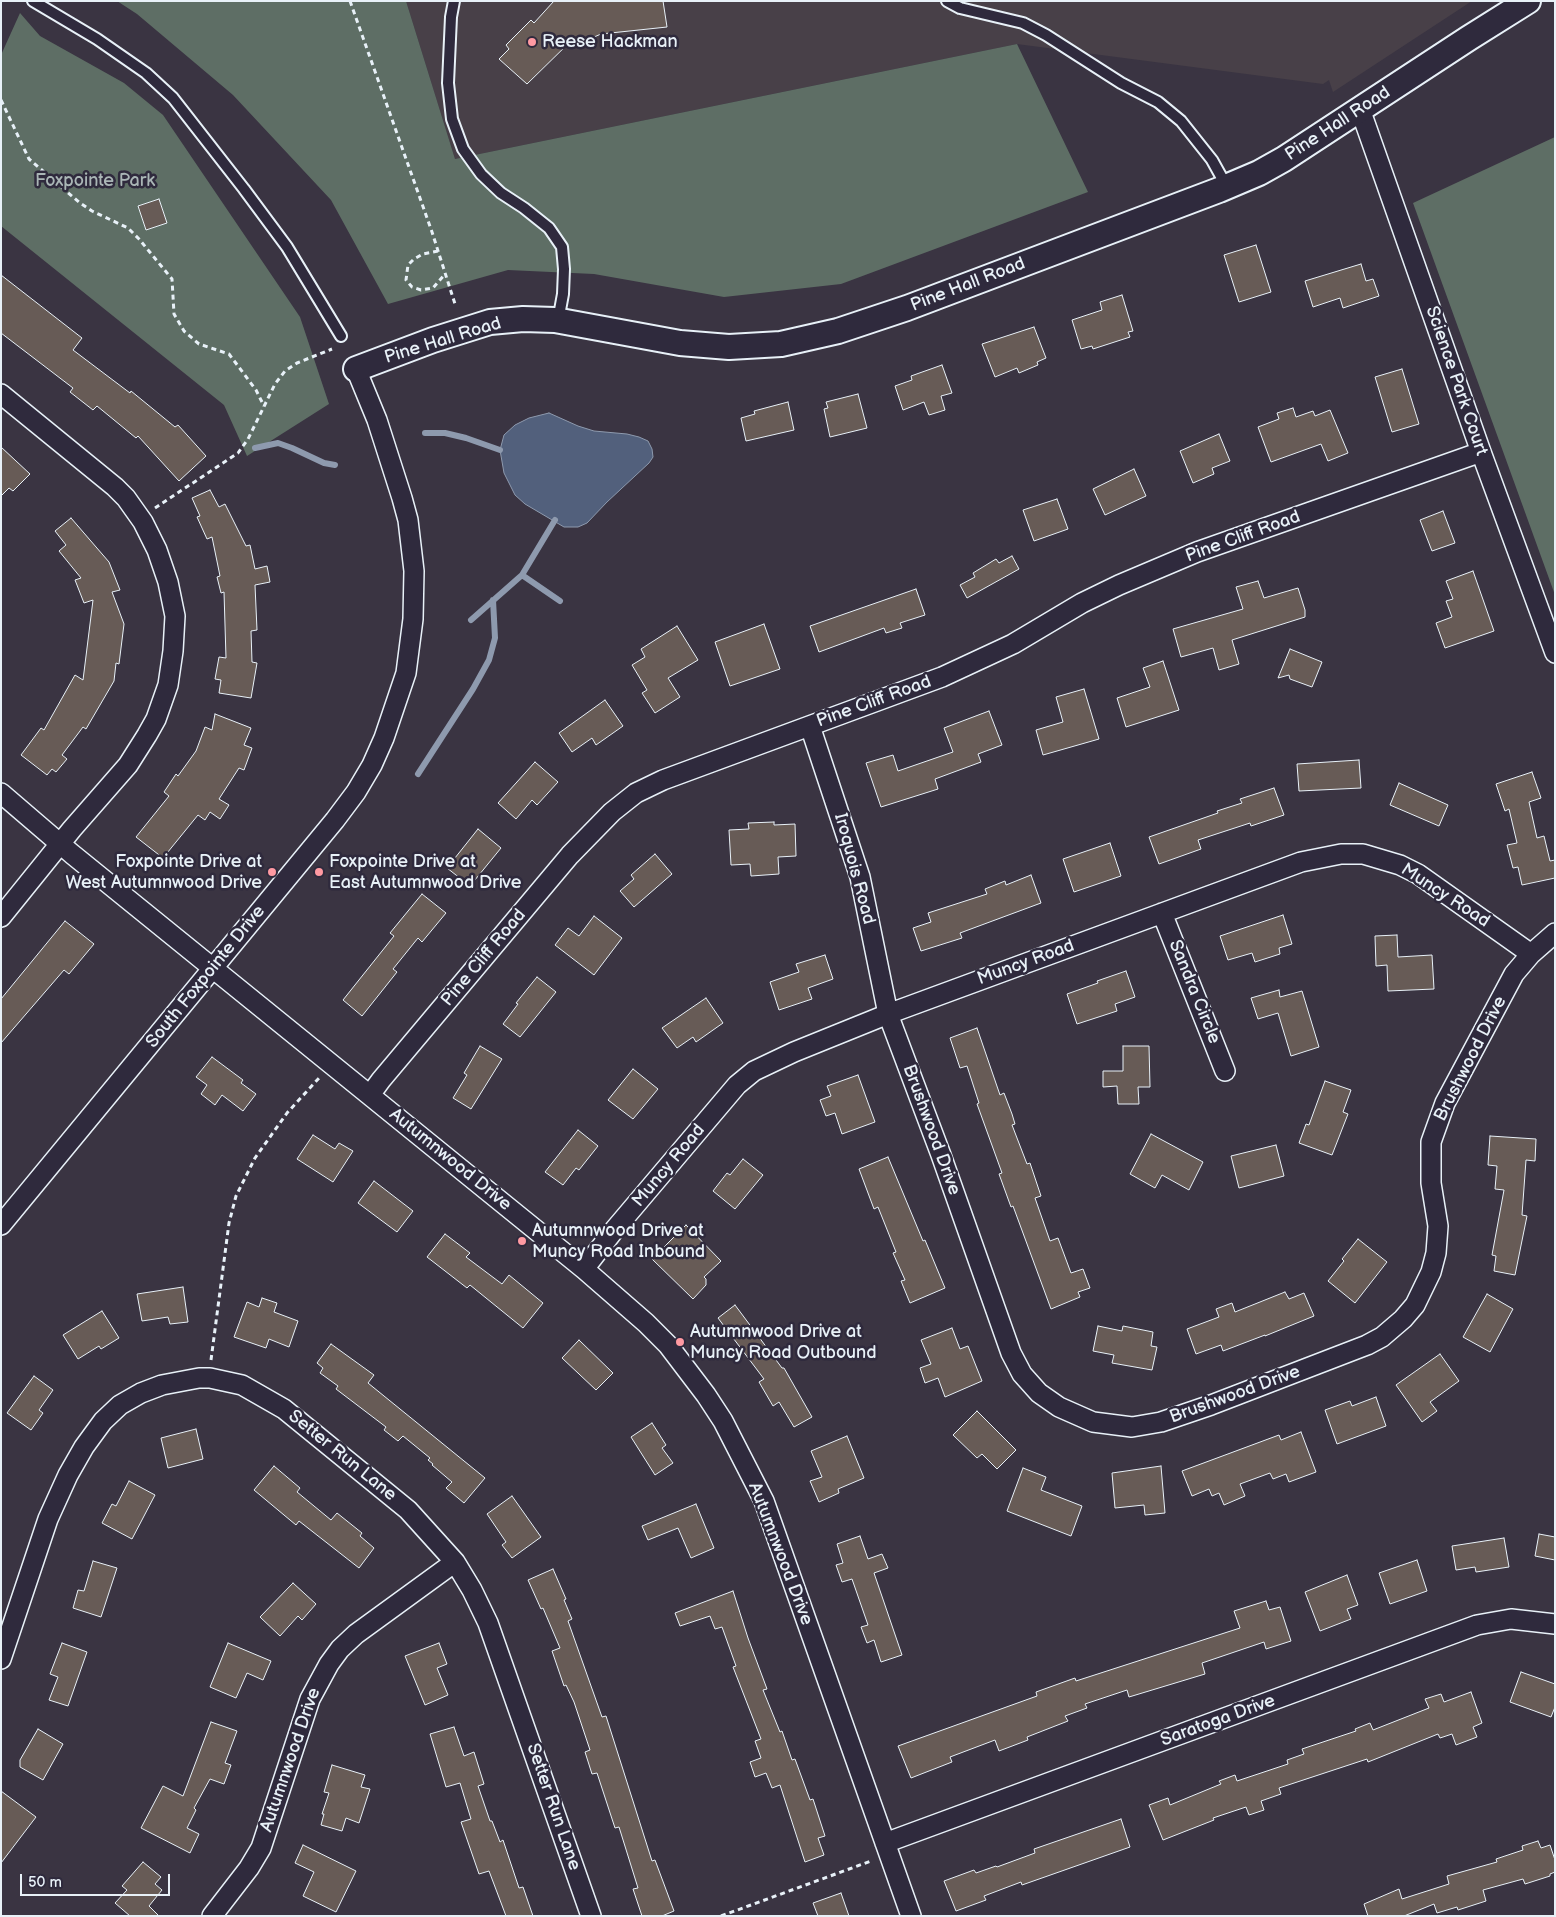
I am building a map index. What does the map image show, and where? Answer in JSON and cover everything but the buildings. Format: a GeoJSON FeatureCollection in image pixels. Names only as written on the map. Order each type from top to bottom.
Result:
{"type":"FeatureCollection","features":[{"type":"Feature","properties":{"kind":"street","name":"Pine Hall Road"},"geometry":{"type":"LineString","coordinates":[[356,368],[490,322],[523,319],[558,321],[680,343],[729,347],[781,344],[838,331],[907,308],[1227,187],[1259,173],[1284,159],[1468,38],[1528,1]]}},
{"type":"Feature","properties":{"kind":"street","name":"Science Park Court"},"geometry":{"type":"LineString","coordinates":[[1360,109],[1481,452],[1555,653]]}},
{"type":"Feature","properties":{"kind":"street","name":"South Foxpointe Drive"},"geometry":{"type":"LineString","coordinates":[[1,1225],[335,820],[356,792],[372,765],[384,738],[406,673],[414,596],[413,555],[408,520],[395,474],[377,420],[356,368]]}},
{"type":"Feature","properties":{"kind":"street"},"geometry":{"type":"LineString","coordinates":[[1,394],[115,487],[131,505],[151,536],[157,550],[168,582],[175,616],[175,636],[168,685],[156,720],[128,765],[60,844],[1,917]]}},
{"type":"Feature","properties":{"kind":"street","name":"Pine Cliff Road"},"geometry":{"type":"LineString","coordinates":[[370,1094],[570,855],[612,812],[636,793],[664,780],[942,678],[1014,644],[1082,603],[1112,588],[1197,552],[1481,452]]}},
{"type":"Feature","properties":{"kind":"street","name":"Iroquois Road"},"geometry":{"type":"LineString","coordinates":[[810,726],[860,877],[888,1014]]}},
{"type":"Feature","properties":{"kind":"street","name":"Autumnwood Drive"},"geometry":{"type":"LineString","coordinates":[[1,793],[60,844],[584,1269],[646,1323],[668,1345],[724,1421],[764,1501],[911,1916]]}},
{"type":"Feature","properties":{"kind":"street","name":"Muncy Road"},"geometry":{"type":"LineString","coordinates":[[584,1269],[615,1229],[737,1085],[754,1071],[794,1052],[888,1014],[1301,862],[1341,854],[1362,854],[1400,864],[1418,874],[1531,954]]}},
{"type":"Feature","properties":{"kind":"street","name":"Sandra Circle"},"geometry":{"type":"LineString","coordinates":[[1162,913],[1225,1071]]}},
{"type":"Feature","properties":{"kind":"street","name":"Brushwood Drive"},"geometry":{"type":"LineString","coordinates":[[888,1014],[941,1155],[1011,1353],[1022,1374],[1039,1393],[1059,1407],[1094,1422],[1132,1427],[1161,1422],[1203,1408],[1367,1345],[1382,1337],[1415,1305],[1431,1272],[1436,1253],[1438,1226],[1431,1183],[1430,1142],[1445,1103],[1514,974],[1531,954],[1555,933]]}},
{"type":"Feature","properties":{"kind":"street","name":"Setter Run Lane"},"geometry":{"type":"LineString","coordinates":[[3,1649],[48,1520],[68,1475],[103,1421],[120,1405],[140,1393],[162,1385],[210,1378],[242,1385],[284,1409],[408,1510],[455,1562],[472,1590],[488,1623],[592,1916]]}},
{"type":"Feature","properties":{"kind":"street","name":"Autumnwood Drive"},"geometry":{"type":"LineString","coordinates":[[212,1916],[250,1868],[261,1848],[310,1698],[329,1664],[340,1649],[356,1634],[455,1562]]}},
{"type":"Feature","properties":{"kind":"street","name":"Saratoga Drive"},"geometry":{"type":"LineString","coordinates":[[885,1843],[1477,1625],[1511,1619],[1555,1624]]}},
{"type":"Feature","properties":{"kind":"lane"},"geometry":{"type":"LineString","coordinates":[[33,1],[97,39],[146,73],[173,98],[244,189],[286,247],[341,336]]}},
{"type":"Feature","properties":{"kind":"lane"},"geometry":{"type":"LineString","coordinates":[[454,1],[451,17],[448,83],[452,119],[463,149],[481,174],[501,193],[549,228],[562,247],[564,269],[563,294],[558,321]]}},
{"type":"Feature","properties":{"kind":"lane"},"geometry":{"type":"LineString","coordinates":[[947,1],[960,8],[1023,24],[1046,35],[1121,83],[1158,102],[1181,121],[1212,160],[1227,187]]}},
{"type":"Feature","properties":{"kind":"path"},"geometry":{"type":"LineString","coordinates":[[350,1],[455,304]]}},
{"type":"Feature","properties":{"kind":"path"},"geometry":{"type":"LineString","coordinates":[[1,100],[29,159],[80,203],[92,211],[128,228],[139,239],[172,279],[174,314],[184,331],[199,344],[229,354],[256,390],[264,406]]}},
{"type":"Feature","properties":{"kind":"path"},"geometry":{"type":"LineString","coordinates":[[438,252],[423,254],[414,259],[408,265],[406,280],[412,287],[421,290],[432,288],[446,274]]}},
{"type":"Feature","properties":{"kind":"path"},"geometry":{"type":"LineString","coordinates":[[148,512],[238,453],[248,439],[275,384],[285,371],[297,363],[332,349]]}},
{"type":"Feature","properties":{"kind":"path"},"geometry":{"type":"LineString","coordinates":[[211,1368],[229,1223],[236,1196],[255,1158],[287,1113],[324,1073]]}},
{"type":"Feature","properties":{"kind":"path"},"geometry":{"type":"LineString","coordinates":[[721,1916],[865,1863]]}},
{"type":"Feature","properties":{"kind":"shaded area"},"geometry":{"type":"Polygon","coordinates":[[[406,1],[1472,1],[1333,92],[1329,80],[1323,84],[1017,44],[455,159],[406,1]]]}},
{"type":"Feature","properties":{"kind":"green space"},"geometry":{"type":"Polygon","coordinates":[[[117,1],[406,1],[455,159],[1017,44],[1088,192],[841,284],[724,297],[594,274],[508,270],[388,304],[331,200],[233,95],[137,14],[117,1]]]}},
{"type":"Feature","properties":{"kind":"green space","name":"Foxpointe Park"},"geometry":{"type":"Polygon","coordinates":[[[20,13],[40,36],[124,83],[163,115],[300,317],[329,404],[247,456],[224,405],[1,226],[1,55],[20,13]]]}},
{"type":"Feature","properties":{"kind":"green space"},"geometry":{"type":"Polygon","coordinates":[[[1555,137],[1555,595],[1413,203],[1555,137]]]}},
{"type":"Feature","properties":{"kind":"water"},"geometry":{"type":"Polygon","coordinates":[[[549,413],[594,431],[639,437],[648,441],[652,449],[653,457],[649,463],[587,523],[578,527],[564,527],[525,504],[515,495],[504,473],[500,450],[504,435],[515,425],[529,418],[549,413]]]}},
{"type":"Feature","properties":{"kind":"waterway"},"geometry":{"type":"LineString","coordinates":[[425,433],[445,433],[500,450]]}},
{"type":"Feature","properties":{"kind":"waterway"},"geometry":{"type":"LineString","coordinates":[[255,448],[278,443],[324,463],[335,465]]}},
{"type":"Feature","properties":{"kind":"waterway"},"geometry":{"type":"LineString","coordinates":[[471,620],[522,575],[555,520]]}},
{"type":"Feature","properties":{"kind":"waterway"},"geometry":{"type":"LineString","coordinates":[[522,575],[560,601]]}},
{"type":"Feature","properties":{"kind":"waterway"},"geometry":{"type":"LineString","coordinates":[[418,774],[473,689],[489,660],[495,638],[493,600]]}},
{"type":"Feature","properties":{"kind":"place","name":"Reese Hackman"},"geometry":{"type":"Point","coordinates":[532,42]}},
{"type":"Feature","properties":{"kind":"place","name":"Foxpointe Drive at West Autumnwood Drive"},"geometry":{"type":"Point","coordinates":[272,872]}},
{"type":"Feature","properties":{"kind":"place","name":"Foxpointe Drive at East Autumnwood Drive"},"geometry":{"type":"Point","coordinates":[319,872]}},
{"type":"Feature","properties":{"kind":"place","name":"Autumnwood Drive at Muncy Road Inbound"},"geometry":{"type":"Point","coordinates":[522,1241]}},
{"type":"Feature","properties":{"kind":"place","name":"Autumnwood Drive at Muncy Road Outbound"},"geometry":{"type":"Point","coordinates":[680,1342]}}]}
